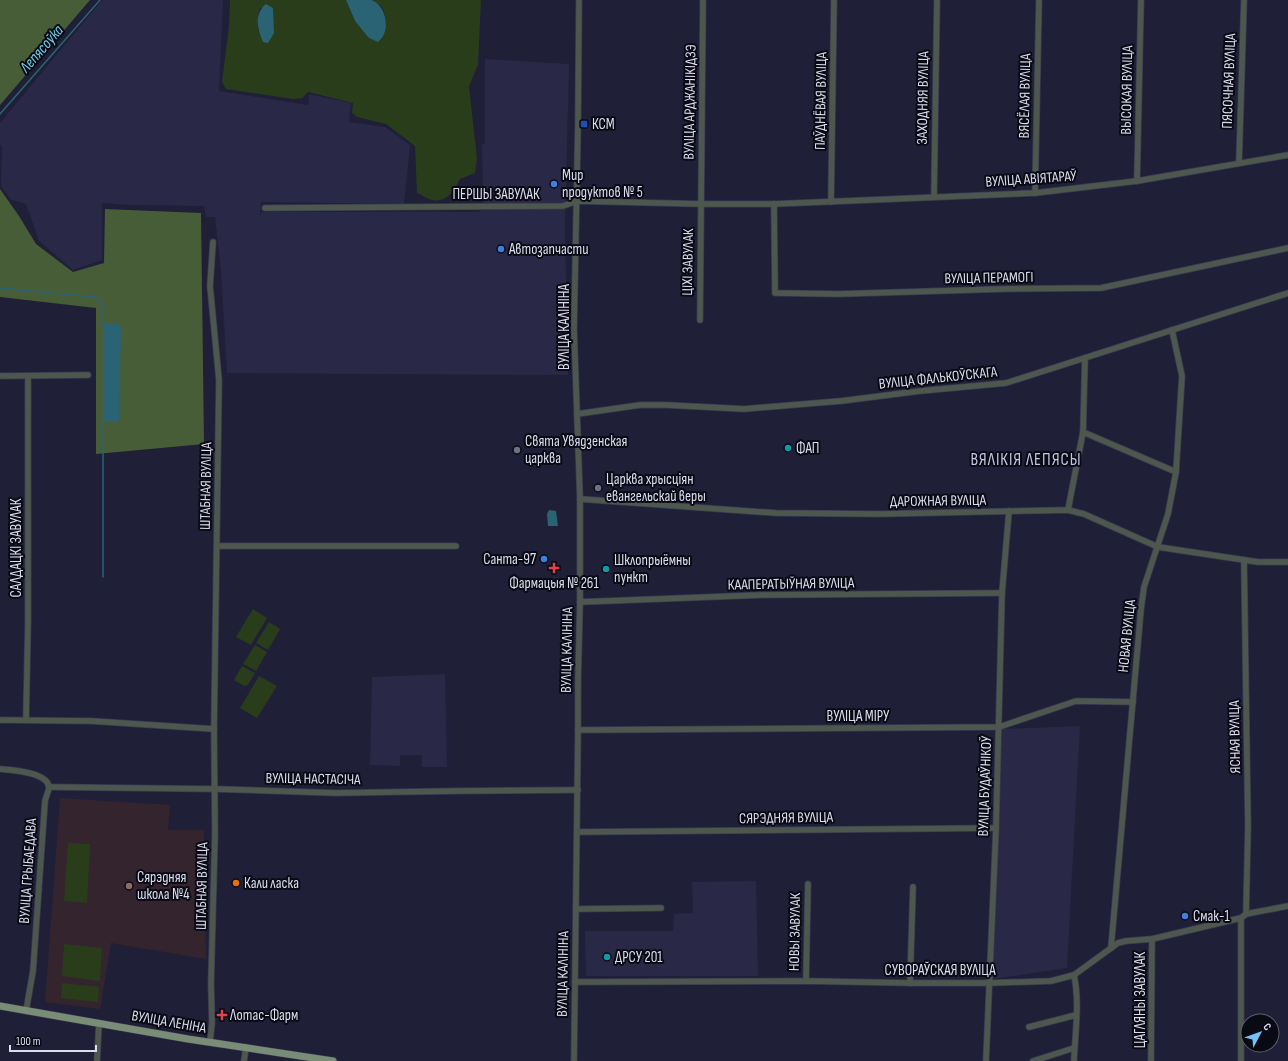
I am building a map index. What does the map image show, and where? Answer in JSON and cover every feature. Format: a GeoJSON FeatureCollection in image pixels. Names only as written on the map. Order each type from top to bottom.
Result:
{"type":"FeatureCollection","features":[{"type":"Feature","properties":{"kind":"main road","name":"ВУЛІЦА ЛЕНІНА"},"geometry":{"type":"LineString","coordinates":[[0,1006],[210,1042],[333,1061]]}},
{"type":"Feature","properties":{"kind":"street","name":"ВУЛІЦА КАЛІНІНА"},"geometry":{"type":"LineString","coordinates":[[574,1061],[580,602],[580,499],[574,329],[579,0]]}},
{"type":"Feature","properties":{"kind":"street","name":"ВУЛІЦА АРДЖАНІКІДЗЭ"},"geometry":{"type":"LineString","coordinates":[[701,204],[703,0]]}},
{"type":"Feature","properties":{"kind":"street","name":"ПАЎДНЁВАЯ ВУЛІЦА"},"geometry":{"type":"LineString","coordinates":[[831,202],[834,0]]}},
{"type":"Feature","properties":{"kind":"street","name":"ЗАХОДНЯЯ ВУЛІЦА"},"geometry":{"type":"LineString","coordinates":[[934,197],[937,0]]}},
{"type":"Feature","properties":{"kind":"street","name":"ВЯСЁЛАЯ ВУЛІЦА"},"geometry":{"type":"LineString","coordinates":[[1035,193],[1039,0]]}},
{"type":"Feature","properties":{"kind":"street","name":"ВЫСОКАЯ ВУЛІЦА"},"geometry":{"type":"LineString","coordinates":[[1137,181],[1141,0]]}},
{"type":"Feature","properties":{"kind":"street","name":"ПЯСОЧНАЯ ВУЛІЦА"},"geometry":{"type":"LineString","coordinates":[[1239,163],[1244,0]]}},
{"type":"Feature","properties":{"kind":"street","name":"ВУЛІЦА АВІЯТАРАЎ"},"geometry":{"type":"LineString","coordinates":[[774,204],[1035,193],[1137,181],[1288,155]]}},
{"type":"Feature","properties":{"kind":"street","name":"ПЕРШЫ ЗАВУЛАК"},"geometry":{"type":"LineString","coordinates":[[265,208],[563,206],[577,201],[774,204]]}},
{"type":"Feature","properties":{"kind":"street","name":"ЦІХІ ЗАВУЛАК"},"geometry":{"type":"LineString","coordinates":[[700,320],[701,204]]}},
{"type":"Feature","properties":{"kind":"street","name":"ВУЛІЦА ПЕРАМОГІ"},"geometry":{"type":"LineString","coordinates":[[774,204],[775,293],[839,294],[1003,289],[1101,288],[1288,248]]}},
{"type":"Feature","properties":{"kind":"street","name":"ШТАБНАЯ ВУЛІЦА"},"geometry":{"type":"LineString","coordinates":[[210,1042],[212,1019],[211,983],[215,789],[214,730],[218,380],[210,286],[213,242]]}},
{"type":"Feature","properties":{"kind":"street","name":"ВУЛІЦА ФАЛЬКОЎСКАГА"},"geometry":{"type":"LineString","coordinates":[[577,414],[640,405],[667,404],[718,408],[752,408],[841,401],[920,390],[1006,383],[1288,293]]}},
{"type":"Feature","properties":{"kind":"street","name":"НОВАЯ ВУЛІЦА"},"geometry":{"type":"LineString","coordinates":[[1111,948],[1144,587],[1168,514],[1176,472],[1182,376],[1172,330]]}},
{"type":"Feature","properties":{"kind":"street"},"geometry":{"type":"LineString","coordinates":[[1068,510],[1083,432],[1085,358]]}},
{"type":"Feature","properties":{"kind":"street"},"geometry":{"type":"LineString","coordinates":[[0,376],[88,375]]}},
{"type":"Feature","properties":{"kind":"street","name":"САЛДАЦКІ ЗАВУЛАК"},"geometry":{"type":"LineString","coordinates":[[26,720],[28,623],[28,376]]}},
{"type":"Feature","properties":{"kind":"street"},"geometry":{"type":"LineString","coordinates":[[1083,432],[1176,472]]}},
{"type":"Feature","properties":{"kind":"street","name":"ДАРОЖНАЯ ВУЛІЦА"},"geometry":{"type":"LineString","coordinates":[[580,499],[776,513],[880,514],[1068,510],[1084,514],[1158,547],[1258,562],[1288,562]]}},
{"type":"Feature","properties":{"kind":"street","name":"ВУЛІЦА БУДАЎНІКОЎ"},"geometry":{"type":"LineString","coordinates":[[986,1061],[996,828],[1002,594],[1009,511]]}},
{"type":"Feature","properties":{"kind":"street"},"geometry":{"type":"LineString","coordinates":[[217,546],[456,546]]}},
{"type":"Feature","properties":{"kind":"street","name":"ЯСНАЯ ВУЛІЦА"},"geometry":{"type":"LineString","coordinates":[[1241,1061],[1243,916],[1248,827],[1244,560]]}},
{"type":"Feature","properties":{"kind":"street","name":"КААПЕРАТЫЎНАЯ ВУЛІЦА"},"geometry":{"type":"LineString","coordinates":[[580,602],[761,595],[1002,594]]}},
{"type":"Feature","properties":{"kind":"street","name":"ВУЛІЦА МІРУ"},"geometry":{"type":"LineString","coordinates":[[578,730],[998,727],[1076,701],[1133,702]]}},
{"type":"Feature","properties":{"kind":"street"},"geometry":{"type":"LineString","coordinates":[[0,720],[91,721],[214,730]]}},
{"type":"Feature","properties":{"kind":"street"},"geometry":{"type":"LineString","coordinates":[[0,769],[36,774],[47,782],[49,787]]}},
{"type":"Feature","properties":{"kind":"street","name":"ВУЛІЦА НАСТАСІЧА"},"geometry":{"type":"LineString","coordinates":[[49,787],[215,789],[336,793],[455,790],[578,790]]}},
{"type":"Feature","properties":{"kind":"street","name":"ВУЛІЦА ГРЫБАЕДАВА"},"geometry":{"type":"LineString","coordinates":[[26,1011],[33,971],[45,801],[49,787]]}},
{"type":"Feature","properties":{"kind":"street","name":"СЯРЭДНЯЯ ВУЛІЦА"},"geometry":{"type":"LineString","coordinates":[[577,832],[996,828]]}},
{"type":"Feature","properties":{"kind":"street","name":"НОВЫ ЗАВУЛАК"},"geometry":{"type":"LineString","coordinates":[[806,981],[808,884]]}},
{"type":"Feature","properties":{"kind":"street"},"geometry":{"type":"LineString","coordinates":[[910,984],[913,887]]}},
{"type":"Feature","properties":{"kind":"street","name":"СУВОРАЎСКАЯ ВУЛІЦА"},"geometry":{"type":"LineString","coordinates":[[575,982],[806,981],[910,984],[1051,981],[1074,975],[1118,943],[1152,939],[1288,906]]}},
{"type":"Feature","properties":{"kind":"street"},"geometry":{"type":"LineString","coordinates":[[576,909],[661,908]]}},
{"type":"Feature","properties":{"kind":"street","name":"ЦАГЛЯНЫ ЗАВУЛАК"},"geometry":{"type":"LineString","coordinates":[[1151,1061],[1152,939]]}},
{"type":"Feature","properties":{"kind":"street"},"geometry":{"type":"LineString","coordinates":[[1074,975],[1076,987],[1074,1061]]}},
{"type":"Feature","properties":{"kind":"street"},"geometry":{"type":"LineString","coordinates":[[1029,1027],[1076,1015]]}},
{"type":"Feature","properties":{"kind":"street"},"geometry":{"type":"LineString","coordinates":[[97,1061],[99,1023]]}},
{"type":"Feature","properties":{"kind":"street"},"geometry":{"type":"LineString","coordinates":[[244,1061],[246,1047]]}},
{"type":"Feature","properties":{"kind":"street"},"geometry":{"type":"LineString","coordinates":[[1033,1061],[1074,1048]]}},
{"type":"Feature","properties":{"kind":"shaded area"},"geometry":{"type":"Polygon","coordinates":[[[102,0],[223,0],[219,91],[308,105],[309,94],[351,103],[349,122],[385,127],[410,145],[404,204],[261,202],[260,216],[262,212],[479,212],[483,203],[482,144],[485,144],[485,59],[569,64],[565,226],[568,375],[227,373],[221,271],[215,217],[206,217],[204,206],[102,203],[102,260],[73,270],[39,241],[26,204],[11,200],[1,186],[2,147],[0,144],[0,123],[102,0]]]}},
{"type":"Feature","properties":{"kind":"shaded area"},"geometry":{"type":"Polygon","coordinates":[[[445,674],[447,767],[422,767],[422,755],[400,755],[400,766],[370,765],[372,677],[445,674]]]}},
{"type":"Feature","properties":{"kind":"shaded area"},"geometry":{"type":"Polygon","coordinates":[[[1080,726],[1067,968],[993,979],[1000,729],[1080,726]]]}},
{"type":"Feature","properties":{"kind":"shaded area","name":"Сярэдняя школа №4"},"geometry":{"type":"Polygon","coordinates":[[[60,798],[170,805],[168,830],[204,830],[206,959],[111,943],[100,1009],[45,1002],[60,798]]]}},
{"type":"Feature","properties":{"kind":"shaded area"},"geometry":{"type":"Polygon","coordinates":[[[756,881],[758,976],[586,976],[585,931],[673,931],[674,914],[693,913],[692,882],[756,881]]]}},
{"type":"Feature","properties":{"kind":"green space"},"geometry":{"type":"Polygon","coordinates":[[[0,0],[90,0],[0,105],[0,0]]]}},
{"type":"Feature","properties":{"kind":"green space"},"geometry":{"type":"Polygon","coordinates":[[[230,0],[346,0],[355,21],[386,24],[382,7],[372,0],[481,0],[478,65],[469,86],[477,159],[475,173],[460,179],[446,198],[442,200],[430,199],[417,193],[415,146],[386,124],[357,117],[352,113],[353,103],[308,92],[302,98],[293,99],[226,89],[222,82],[229,26],[230,0]],[[260,8],[258,15],[258,30],[273,20],[273,8],[260,8]]]}},
{"type":"Feature","properties":{"kind":"green space"},"geometry":{"type":"Polygon","coordinates":[[[0,189],[36,244],[73,272],[104,263],[105,209],[201,213],[204,444],[96,454],[96,308],[0,297],[0,189]]]}},
{"type":"Feature","properties":{"kind":"green space"},"geometry":{"type":"Polygon","coordinates":[[[253,609],[267,618],[251,645],[236,637],[253,609]]]}},
{"type":"Feature","properties":{"kind":"green space"},"geometry":{"type":"Polygon","coordinates":[[[269,622],[280,629],[268,650],[256,643],[269,622]]]}},
{"type":"Feature","properties":{"kind":"green space"},"geometry":{"type":"Polygon","coordinates":[[[255,645],[267,652],[256,671],[243,664],[255,645]]]}},
{"type":"Feature","properties":{"kind":"green space"},"geometry":{"type":"Polygon","coordinates":[[[242,666],[255,673],[248,685],[244,686],[234,680],[242,666]]]}},
{"type":"Feature","properties":{"kind":"green space"},"geometry":{"type":"Polygon","coordinates":[[[259,676],[277,686],[257,718],[240,708],[259,676]]]}},
{"type":"Feature","properties":{"kind":"green space"},"geometry":{"type":"Polygon","coordinates":[[[68,843],[90,844],[87,903],[64,901],[68,843]]]}},
{"type":"Feature","properties":{"kind":"green space"},"geometry":{"type":"Polygon","coordinates":[[[64,944],[102,948],[100,981],[62,976],[64,944]]]}},
{"type":"Feature","properties":{"kind":"green space"},"geometry":{"type":"Polygon","coordinates":[[[62,983],[99,987],[98,1002],[61,998],[62,983]]]}},
{"type":"Feature","properties":{"kind":"water"},"geometry":{"type":"Polygon","coordinates":[[[346,0],[371,0],[379,5],[384,14],[386,25],[384,35],[378,42],[369,38],[355,21],[346,0]]]}},
{"type":"Feature","properties":{"kind":"water"},"geometry":{"type":"Polygon","coordinates":[[[266,4],[273,8],[274,33],[268,43],[263,42],[258,27],[259,12],[266,4]]]}},
{"type":"Feature","properties":{"kind":"water"},"geometry":{"type":"Polygon","coordinates":[[[103,323],[118,324],[121,328],[119,420],[117,422],[103,422],[103,323]]]}},
{"type":"Feature","properties":{"kind":"water"},"geometry":{"type":"Polygon","coordinates":[[[549,510],[556,511],[558,526],[548,526],[547,514],[549,510]]]}},
{"type":"Feature","properties":{"kind":"waterway","name":"Лепясоўка"},"geometry":{"type":"LineString","coordinates":[[0,114],[100,0]]}},
{"type":"Feature","properties":{"kind":"waterway"},"geometry":{"type":"LineString","coordinates":[[0,288],[95,297],[99,300],[102,306],[103,324]]}},
{"type":"Feature","properties":{"kind":"waterway"},"geometry":{"type":"LineString","coordinates":[[103,421],[103,577]]}},
{"type":"Feature","properties":{"kind":"place","name":"КСМ"},"geometry":{"type":"Point","coordinates":[584,124]}},
{"type":"Feature","properties":{"kind":"place","name":"Мир продуктов № 5"},"geometry":{"type":"Point","coordinates":[554,184]}},
{"type":"Feature","properties":{"kind":"place","name":"Автозапчасти"},"geometry":{"type":"Point","coordinates":[501,249]}},
{"type":"Feature","properties":{"kind":"place","name":"ФАП"},"geometry":{"type":"Point","coordinates":[788,448]}},
{"type":"Feature","properties":{"kind":"place","name":"Свята Увядзенская царква"},"geometry":{"type":"Point","coordinates":[517,450]}},
{"type":"Feature","properties":{"kind":"place","name":"Царква хрысціян евангельскай веры"},"geometry":{"type":"Point","coordinates":[598,488]}},
{"type":"Feature","properties":{"kind":"place","name":"Санта-97"},"geometry":{"type":"Point","coordinates":[544,559]}},
{"type":"Feature","properties":{"kind":"place","name":"Фармацыя № 261"},"geometry":{"type":"Point","coordinates":[554,568]}},
{"type":"Feature","properties":{"kind":"place","name":"Шклопрыёмны пункт"},"geometry":{"type":"Point","coordinates":[606,569]}},
{"type":"Feature","properties":{"kind":"place","name":"Кали ласка"},"geometry":{"type":"Point","coordinates":[236,883]}},
{"type":"Feature","properties":{"kind":"place","name":"Сярэдняя школа №4"},"geometry":{"type":"Point","coordinates":[129,886]}},
{"type":"Feature","properties":{"kind":"place","name":"Смак-1"},"geometry":{"type":"Point","coordinates":[1185,916]}},
{"type":"Feature","properties":{"kind":"place","name":"ДРСУ 201"},"geometry":{"type":"Point","coordinates":[607,957]}},
{"type":"Feature","properties":{"kind":"place","name":"Лотас-Фарм"},"geometry":{"type":"Point","coordinates":[222,1015]}},
{"type":"Feature","properties":{"kind":"district","name":"ВЯЛІКІЯ ЛЕПЯСЫ"},"geometry":{"type":"Point","coordinates":[1026,460]}}]}
